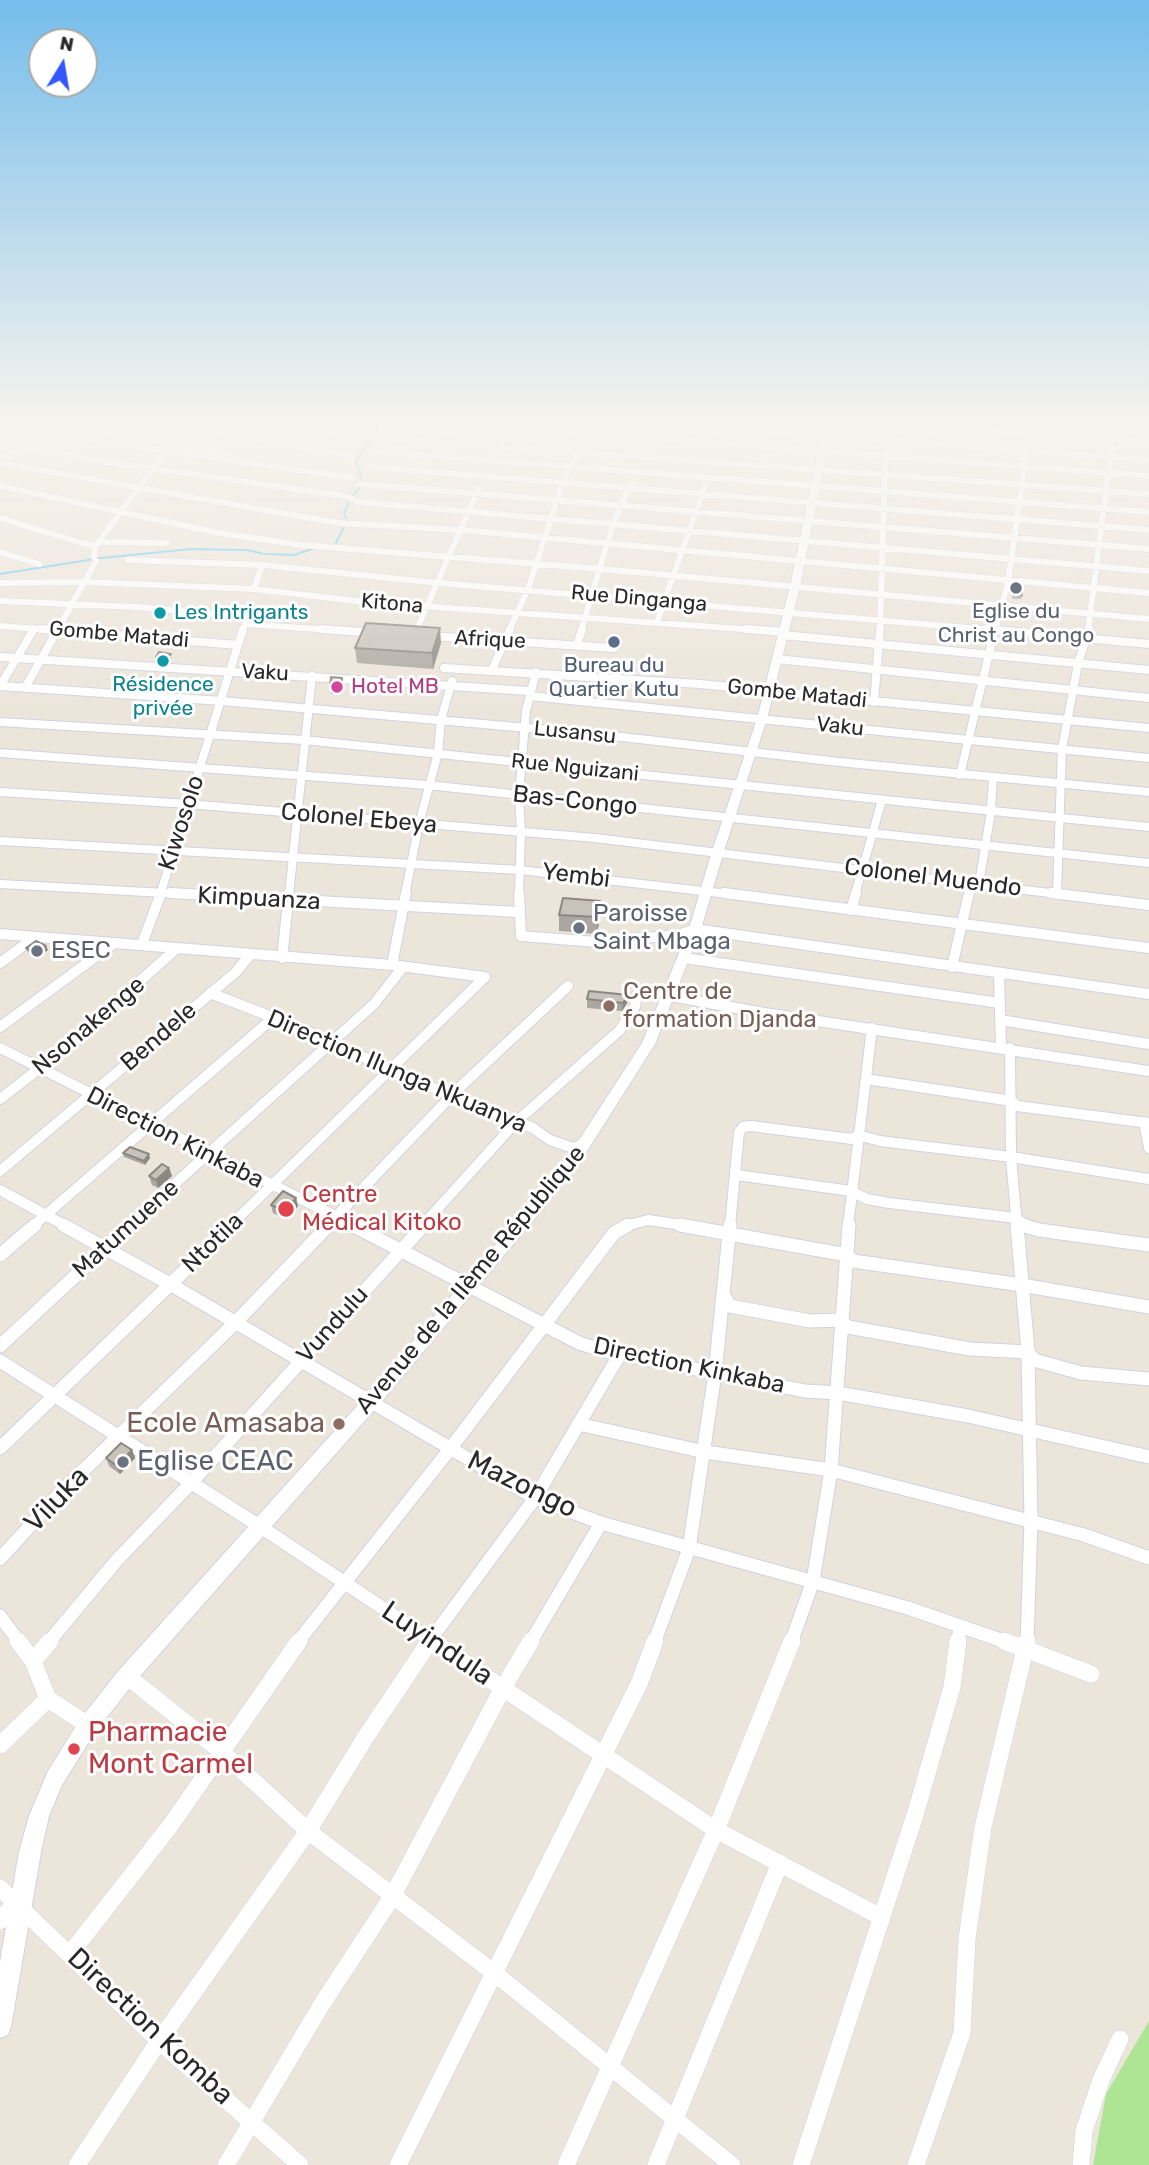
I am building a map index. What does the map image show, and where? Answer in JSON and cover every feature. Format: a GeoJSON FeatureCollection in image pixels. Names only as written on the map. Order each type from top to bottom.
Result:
{"type":"FeatureCollection","features":[{"type":"Feature","properties":{"kind":"street"},"geometry":{"type":"LineString","coordinates":[[11,521],[98,544],[167,543]]}},
{"type":"Feature","properties":{"kind":"street"},"geometry":{"type":"LineString","coordinates":[[25,688],[74,604],[95,559],[98,544],[114,521]]}},
{"type":"Feature","properties":{"kind":"street"},"geometry":{"type":"LineString","coordinates":[[162,521],[250,538],[451,558],[601,569],[1149,619]]}},
{"type":"Feature","properties":{"kind":"street"},"geometry":{"type":"LineString","coordinates":[[327,521],[461,530],[880,571],[1149,593]]}},
{"type":"Feature","properties":{"kind":"street"},"geometry":{"type":"LineString","coordinates":[[414,635],[466,521]]}},
{"type":"Feature","properties":{"kind":"street"},"geometry":{"type":"LineString","coordinates":[[492,670],[538,564],[550,521]]}},
{"type":"Feature","properties":{"kind":"street"},"geometry":{"type":"LineString","coordinates":[[582,521],[1149,571]]}},
{"type":"Feature","properties":{"kind":"street"},"geometry":{"type":"LineString","coordinates":[[576,645],[614,521]]}},
{"type":"Feature","properties":{"kind":"street"},"geometry":{"type":"LineString","coordinates":[[657,622],[680,552],[694,521]]}},
{"type":"Feature","properties":{"kind":"street","name":"Avenue de la IIème République"},"geometry":{"type":"LineString","coordinates":[[0,2027],[21,1900],[39,1816],[55,1778],[88,1725],[127,1676],[371,1402],[542,1200],[584,1144],[640,1057],[668,998],[695,929],[762,719],[795,586],[807,521]]}},
{"type":"Feature","properties":{"kind":"street"},"geometry":{"type":"LineString","coordinates":[[818,521],[1149,549]]}},
{"type":"Feature","properties":{"kind":"street"},"geometry":{"type":"LineString","coordinates":[[874,702],[881,620],[882,521]]}},
{"type":"Feature","properties":{"kind":"street"},"geometry":{"type":"LineString","coordinates":[[960,775],[977,710],[987,654],[1003,606],[1019,521]]}},
{"type":"Feature","properties":{"kind":"street"},"geometry":{"type":"LineString","coordinates":[[1033,521],[1149,530]]}},
{"type":"Feature","properties":{"kind":"street"},"geometry":{"type":"LineString","coordinates":[[1057,892],[1062,749],[1078,664],[1087,638],[1102,521]]}},
{"type":"Feature","properties":{"kind":"street"},"geometry":{"type":"LineString","coordinates":[[0,552],[39,564]]}},
{"type":"Feature","properties":{"kind":"street","name":"Rue Dinganga"},"geometry":{"type":"LineString","coordinates":[[128,560],[262,565],[439,583],[665,600],[1149,644]]}},
{"type":"Feature","properties":{"kind":"street"},"geometry":{"type":"LineString","coordinates":[[254,589],[262,565]]}},
{"type":"Feature","properties":{"kind":"street","name":"Kitona"},"geometry":{"type":"LineString","coordinates":[[0,583],[84,582],[254,589],[306,597],[427,607],[657,622],[1149,670]]}},
{"type":"Feature","properties":{"kind":"street"},"geometry":{"type":"LineString","coordinates":[[0,601],[244,615],[247,617],[245,624],[388,634]]}},
{"type":"Feature","properties":{"kind":"street","name":"Kiwosolo"},"geometry":{"type":"LineString","coordinates":[[142,944],[150,928],[245,624]]}},
{"type":"Feature","properties":{"kind":"street","name":"Gombe Matadi"},"geometry":{"type":"LineString","coordinates":[[0,626],[237,645]]}},
{"type":"Feature","properties":{"kind":"street"},"geometry":{"type":"LineString","coordinates":[[0,686],[34,629]]}},
{"type":"Feature","properties":{"kind":"street","name":"Afrique"},"geometry":{"type":"LineString","coordinates":[[401,635],[614,648]]}},
{"type":"Feature","properties":{"kind":"street","name":"Vaku"},"geometry":{"type":"LineString","coordinates":[[0,657],[450,685],[1149,758]]}},
{"type":"Feature","properties":{"kind":"street"},"geometry":{"type":"LineString","coordinates":[[777,659],[1149,698]]}},
{"type":"Feature","properties":{"kind":"street","name":"Gombe Matadi"},"geometry":{"type":"LineString","coordinates":[[444,668],[700,684],[1149,728]]}},
{"type":"Feature","properties":{"kind":"street"},"geometry":{"type":"LineString","coordinates":[[0,934],[398,966],[410,863],[438,753],[441,720],[456,668]]}},
{"type":"Feature","properties":{"kind":"street"},"geometry":{"type":"LineString","coordinates":[[536,673],[524,728],[519,795],[519,934],[526,937],[596,942],[679,935],[695,929],[1149,994]]}},
{"type":"Feature","properties":{"kind":"street"},"geometry":{"type":"LineString","coordinates":[[282,958],[286,900],[294,857],[300,774],[312,676]]}},
{"type":"Feature","properties":{"kind":"street","name":"Lusansu"},"geometry":{"type":"LineString","coordinates":[[0,686],[310,708],[596,734],[960,775],[1149,792]]}},
{"type":"Feature","properties":{"kind":"street","name":"Rue Nguizani"},"geometry":{"type":"LineString","coordinates":[[0,722],[109,731],[304,740],[1149,827]]}},
{"type":"Feature","properties":{"kind":"street","name":"Bas-Congo"},"geometry":{"type":"LineString","coordinates":[[0,753],[428,785],[1149,863]]}},
{"type":"Feature","properties":{"kind":"street"},"geometry":{"type":"LineString","coordinates":[[951,967],[985,847],[993,778]]}},
{"type":"Feature","properties":{"kind":"street","name":"Colonel Ebeya"},"geometry":{"type":"LineString","coordinates":[[0,792],[188,804],[718,851]]}},
{"type":"Feature","properties":{"kind":"street"},"geometry":{"type":"LineString","coordinates":[[851,910],[882,800]]}},
{"type":"Feature","properties":{"kind":"street","name":"Yembi"},"geometry":{"type":"LineString","coordinates":[[0,841],[520,870],[1149,948]]}},
{"type":"Feature","properties":{"kind":"street","name":"Colonel Muendo"},"geometry":{"type":"LineString","coordinates":[[718,851],[1149,905]]}},
{"type":"Feature","properties":{"kind":"street","name":"Kimpuanza"},"geometry":{"type":"LineString","coordinates":[[0,884],[518,912]]}},
{"type":"Feature","properties":{"kind":"street"},"geometry":{"type":"LineString","coordinates":[[0,963],[34,938]]}},
{"type":"Feature","properties":{"kind":"street"},"geometry":{"type":"LineString","coordinates":[[0,1027],[113,944]]}},
{"type":"Feature","properties":{"kind":"street","name":"Nsonakenge"},"geometry":{"type":"LineString","coordinates":[[0,1100],[151,974],[176,949]]}},
{"type":"Feature","properties":{"kind":"street","name":"Bendele"},"geometry":{"type":"LineString","coordinates":[[0,1171],[236,972],[250,955]]}},
{"type":"Feature","properties":{"kind":"street"},"geometry":{"type":"LineString","coordinates":[[684,958],[1000,1003]]}},
{"type":"Feature","properties":{"kind":"street","name":"Ntotila"},"geometry":{"type":"LineString","coordinates":[[0,1448],[393,1069],[485,976],[398,966]]}},
{"type":"Feature","properties":{"kind":"street","name":"Matumuene"},"geometry":{"type":"LineString","coordinates":[[0,1346],[104,1248],[374,1004],[398,966]]}},
{"type":"Feature","properties":{"kind":"street"},"geometry":{"type":"LineString","coordinates":[[916,2165],[962,2033],[967,1939],[983,1827],[1027,1649],[1031,1521],[1028,1352],[1011,1157],[1012,1101],[1000,1020],[999,974]]}},
{"type":"Feature","properties":{"kind":"street","name":"Viluka"},"geometry":{"type":"LineString","coordinates":[[0,1559],[60,1494],[234,1323],[452,1096],[568,986]]}},
{"type":"Feature","properties":{"kind":"street","name":"Direction Ilunga Nkuanya"},"geometry":{"type":"LineString","coordinates":[[210,993],[333,1043],[573,1148],[584,1144]]}},
{"type":"Feature","properties":{"kind":"street","name":"Vundulu"},"geometry":{"type":"LineString","coordinates":[[33,1661],[117,1560],[190,1483],[516,1122],[620,1030],[635,1006],[636,995]]}},
{"type":"Feature","properties":{"kind":"street"},"geometry":{"type":"LineString","coordinates":[[668,998],[671,996],[758,1012],[1149,1071]]}},
{"type":"Feature","properties":{"kind":"street"},"geometry":{"type":"LineString","coordinates":[[0,1255],[273,1018]]}},
{"type":"Feature","properties":{"kind":"street"},"geometry":{"type":"LineString","coordinates":[[1000,1020],[1149,1044]]}},
{"type":"Feature","properties":{"kind":"street"},"geometry":{"type":"LineString","coordinates":[[566,2165],[716,1830],[797,1629],[813,1581],[831,1470],[851,1191],[872,1028]]}},
{"type":"Feature","properties":{"kind":"street","name":"Direction Kinkaba"},"geometry":{"type":"LineString","coordinates":[[0,1048],[39,1070],[402,1250],[465,1285],[471,1285],[579,1343],[620,1354],[805,1391],[838,1393],[1028,1428],[1149,1457]]}},
{"type":"Feature","properties":{"kind":"street"},"geometry":{"type":"LineString","coordinates":[[866,1079],[1012,1101],[1017,1106],[1147,1122],[1149,1148]]}},
{"type":"Feature","properties":{"kind":"street"},"geometry":{"type":"LineString","coordinates":[[398,2165],[639,1684],[689,1549],[715,1373],[737,1175],[738,1138],[743,1128],[751,1126],[852,1139],[858,1135],[880,1141],[1011,1157],[1149,1179]]}},
{"type":"Feature","properties":{"kind":"street"},"geometry":{"type":"LineString","coordinates":[[737,1175],[851,1191],[867,1199],[1016,1218],[1022,1225],[1039,1230],[1149,1245]]}},
{"type":"Feature","properties":{"kind":"street","name":"Mazongo"},"geometry":{"type":"LineString","coordinates":[[0,1190],[170,1284],[535,1498],[689,1549],[908,1608],[1091,1674]]}},
{"type":"Feature","properties":{"kind":"street"},"geometry":{"type":"LineString","coordinates":[[70,1954],[170,1826],[284,1660],[614,1234],[629,1224],[649,1220],[671,1223],[847,1255],[853,1261],[1022,1284],[1149,1307]]}},
{"type":"Feature","properties":{"kind":"street"},"geometry":{"type":"LineString","coordinates":[[723,1296],[730,1306],[810,1321],[841,1320],[848,1327],[970,1349],[1028,1352]]}},
{"type":"Feature","properties":{"kind":"street"},"geometry":{"type":"LineString","coordinates":[[1028,1352],[1034,1360],[1070,1370],[1149,1379]]}},
{"type":"Feature","properties":{"kind":"street"},"geometry":{"type":"LineString","coordinates":[[77,2165],[159,2041],[308,1831],[365,1738],[431,1639],[535,1498],[620,1354]]}},
{"type":"Feature","properties":{"kind":"street","name":"Luyindula"},"geometry":{"type":"LineString","coordinates":[[0,1361],[261,1527],[716,1830],[881,1917]]}},
{"type":"Feature","properties":{"kind":"street"},"geometry":{"type":"LineString","coordinates":[[578,1424],[705,1452],[831,1470],[1084,1535],[1149,1558]]}},
{"type":"Feature","properties":{"kind":"street"},"geometry":{"type":"LineString","coordinates":[[226,2165],[322,2004],[391,1897],[503,1688],[601,1522]]}},
{"type":"Feature","properties":{"kind":"street"},"geometry":{"type":"LineString","coordinates":[[0,1616],[33,1661],[48,1699],[88,1725]]}},
{"type":"Feature","properties":{"kind":"street"},"geometry":{"type":"LineString","coordinates":[[801,2165],[916,1812],[952,1687],[960,1627]]}},
{"type":"Feature","properties":{"kind":"street"},"geometry":{"type":"LineString","coordinates":[[127,1676],[222,1752],[308,1831],[391,1897],[493,1972],[732,2165]]}},
{"type":"Feature","properties":{"kind":"street"},"geometry":{"type":"LineString","coordinates":[[0,1745],[48,1699]]}},
{"type":"Feature","properties":{"kind":"street"},"geometry":{"type":"LineString","coordinates":[[656,2165],[780,1863]]}},
{"type":"Feature","properties":{"kind":"street","name":"Direction Komba"},"geometry":{"type":"LineString","coordinates":[[0,1888],[21,1900],[70,1954],[159,2041],[300,2165]]}},
{"type":"Feature","properties":{"kind":"street"},"geometry":{"type":"LineString","coordinates":[[0,1921],[21,1900]]}},
{"type":"Feature","properties":{"kind":"street"},"geometry":{"type":"LineString","coordinates":[[1082,2165],[1084,2131],[1101,2080],[1119,2039]]}},
{"type":"Feature","properties":{"kind":"green space"},"geometry":{"type":"Polygon","coordinates":[[[1149,2021],[1149,2165],[1093,2165],[1106,2094],[1149,2021]]]}},
{"type":"Feature","properties":{"kind":"building"},"geometry":{"type":"Polygon","coordinates":[[[1014,582],[1021,583],[1022,596],[1013,595],[1014,582]]]}},
{"type":"Feature","properties":{"kind":"building"},"geometry":{"type":"Polygon","coordinates":[[[366,623],[440,628],[432,653],[355,648],[366,623]]]}},
{"type":"Feature","properties":{"kind":"building"},"geometry":{"type":"Polygon","coordinates":[[[159,652],[171,654],[168,657],[156,657],[159,652]]]}},
{"type":"Feature","properties":{"kind":"building"},"geometry":{"type":"Polygon","coordinates":[[[331,677],[342,678],[342,685],[330,686],[331,677]]]}},
{"type":"Feature","properties":{"kind":"building"},"geometry":{"type":"Polygon","coordinates":[[[563,898],[600,901],[598,917],[559,915],[563,898]]]}},
{"type":"Feature","properties":{"kind":"building"},"geometry":{"type":"Polygon","coordinates":[[[36,941],[46,946],[36,953],[26,948],[36,941]]]}},
{"type":"Feature","properties":{"kind":"building"},"geometry":{"type":"Polygon","coordinates":[[[589,991],[628,995],[623,1003],[587,999],[589,991]]]}},
{"type":"Feature","properties":{"kind":"building"},"geometry":{"type":"Polygon","coordinates":[[[130,1147],[149,1154],[144,1161],[123,1153],[130,1147]]]}},
{"type":"Feature","properties":{"kind":"building"},"geometry":{"type":"Polygon","coordinates":[[[162,1164],[169,1168],[156,1180],[149,1176],[162,1164]]]}},
{"type":"Feature","properties":{"kind":"building"},"geometry":{"type":"Polygon","coordinates":[[[283,1191],[296,1198],[285,1211],[271,1205],[283,1191]]]}},
{"type":"Feature","properties":{"kind":"building"},"geometry":{"type":"Polygon","coordinates":[[[121,1443],[132,1450],[117,1466],[106,1458],[121,1443]]]}},
{"type":"Feature","properties":{"kind":"waterway"},"geometry":{"type":"LineString","coordinates":[[334,547],[344,527]]}},
{"type":"Feature","properties":{"kind":"waterway"},"geometry":{"type":"LineString","coordinates":[[0,574],[101,558],[191,549],[247,550],[264,554],[294,555],[312,549]]}},
{"type":"Feature","properties":{"kind":"place","name":"Eglise du Christ au Congo"},"geometry":{"type":"Point","coordinates":[1016,588]}},
{"type":"Feature","properties":{"kind":"place","name":"Les Intrigants"},"geometry":{"type":"Point","coordinates":[160,613]}},
{"type":"Feature","properties":{"kind":"place","name":"Bureau du Quartier Kutu"},"geometry":{"type":"Point","coordinates":[614,642]}},
{"type":"Feature","properties":{"kind":"place","name":"Résidence privée"},"geometry":{"type":"Point","coordinates":[163,661]}},
{"type":"Feature","properties":{"kind":"place","name":"Hotel MB"},"geometry":{"type":"Point","coordinates":[337,687]}},
{"type":"Feature","properties":{"kind":"place","name":"Paroisse Saint Mbaga"},"geometry":{"type":"Point","coordinates":[579,928]}},
{"type":"Feature","properties":{"kind":"place","name":"ESEC"},"geometry":{"type":"Point","coordinates":[37,951]}},
{"type":"Feature","properties":{"kind":"place","name":"Centre de formation Djanda"},"geometry":{"type":"Point","coordinates":[609,1006]}},
{"type":"Feature","properties":{"kind":"place","name":"Centre Médical Kitoko"},"geometry":{"type":"Point","coordinates":[286,1209]}},
{"type":"Feature","properties":{"kind":"place","name":"Ecole Amasaba"},"geometry":{"type":"Point","coordinates":[339,1424]}},
{"type":"Feature","properties":{"kind":"place","name":"Eglise CEAC"},"geometry":{"type":"Point","coordinates":[123,1462]}},
{"type":"Feature","properties":{"kind":"place","name":"Pharmacie Mont Carmel"},"geometry":{"type":"Point","coordinates":[74,1749]}}]}
